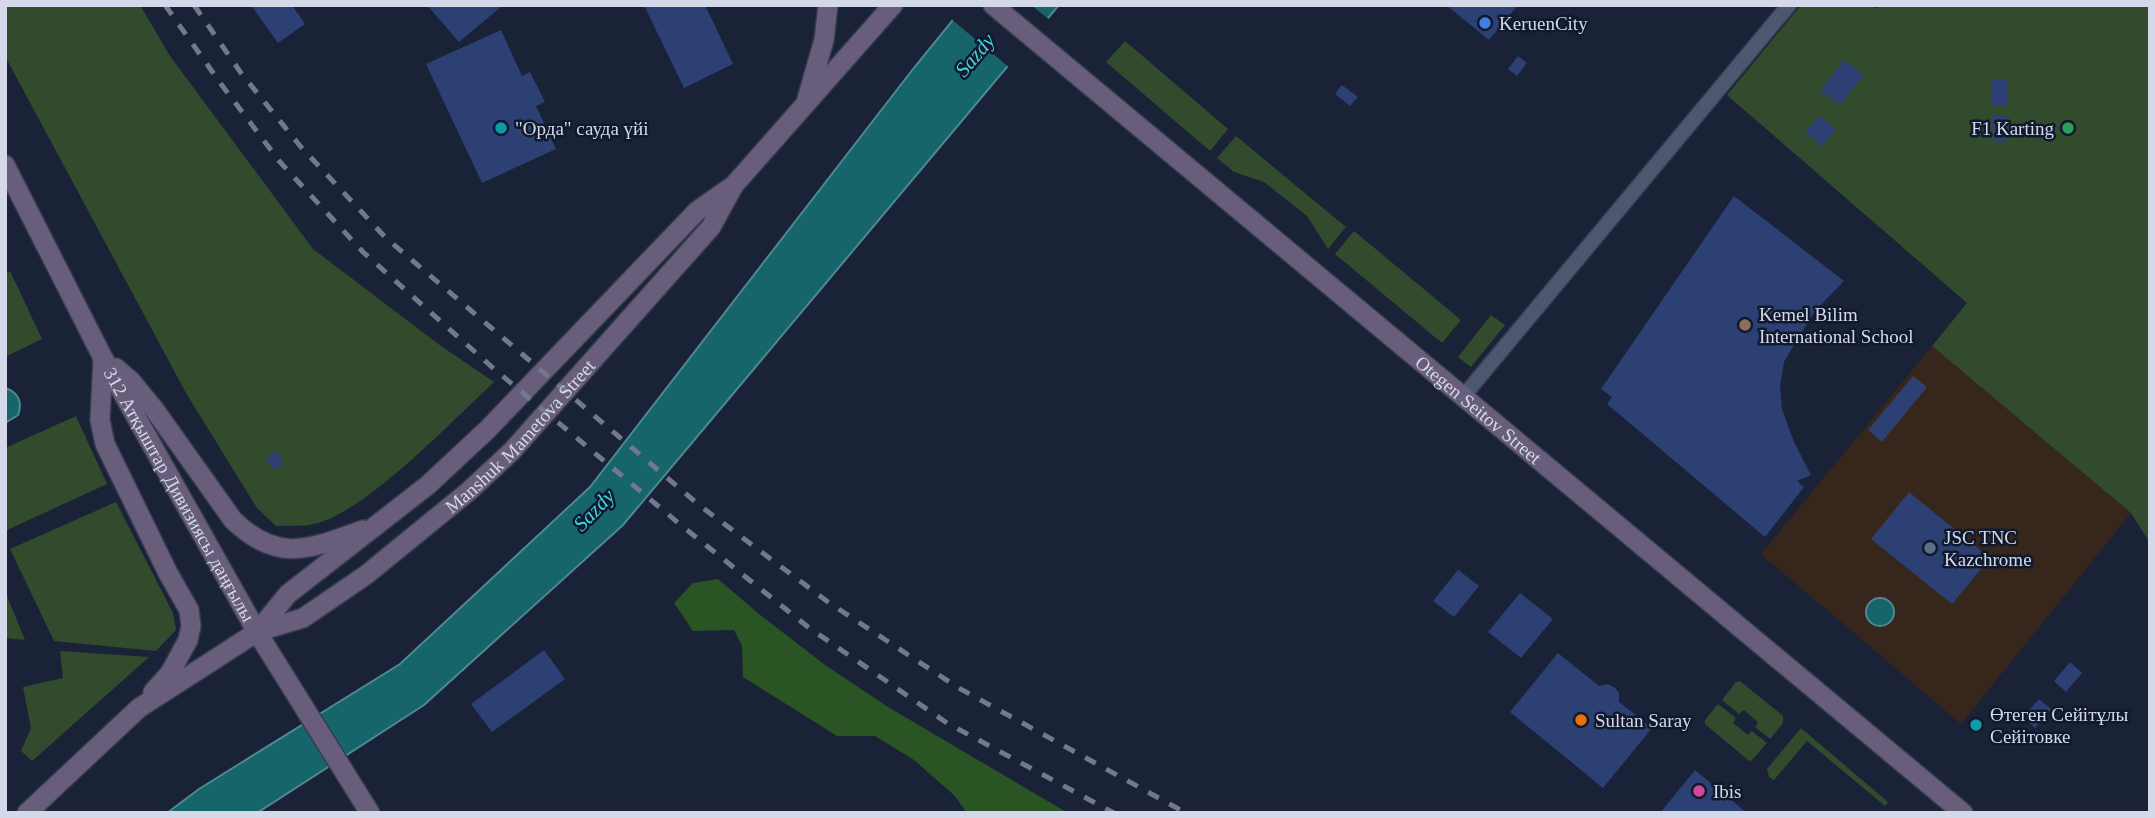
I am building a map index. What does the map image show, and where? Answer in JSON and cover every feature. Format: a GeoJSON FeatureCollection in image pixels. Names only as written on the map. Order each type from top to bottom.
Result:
{"type":"FeatureCollection","features":[{"type":"Feature","properties":{"kind":"main road"},"geometry":{"type":"LineString","coordinates":[[805,106],[824,40],[828,5]]}},
{"type":"Feature","properties":{"kind":"main road","name":"Manshuk Mametova Street"},"geometry":{"type":"LineString","coordinates":[[27,813],[139,708],[257,632],[303,618],[366,576],[469,491],[512,451],[702,237],[734,185],[892,5]]}},
{"type":"Feature","properties":{"kind":"main road","name":"Otegen Seitov Street"},"geometry":{"type":"LineString","coordinates":[[993,5],[1963,813]]}},
{"type":"Feature","properties":{"kind":"main road","name":"312 Атқыштар Дивизиясы даңғылы"},"geometry":{"type":"LineString","coordinates":[[5,165],[103,358],[257,632],[370,813]]}},
{"type":"Feature","properties":{"kind":"main road","name":"Manshuk Mametova Street"},"geometry":{"type":"LineString","coordinates":[[257,632],[288,594],[428,485],[488,429],[698,211],[734,185]]}},
{"type":"Feature","properties":{"kind":"main road"},"geometry":{"type":"LineString","coordinates":[[103,358],[131,382],[154,409],[233,520],[259,541],[291,550],[327,542],[377,525]]}},
{"type":"Feature","properties":{"kind":"main road"},"geometry":{"type":"LineString","coordinates":[[103,358],[100,419],[105,444],[189,610],[191,626],[180,657],[139,708]]}},
{"type":"Feature","properties":{"kind":"street"},"geometry":{"type":"LineString","coordinates":[[1462,398],[1789,5]]}},
{"type":"Feature","properties":{"kind":"shaded area"},"geometry":{"type":"Polygon","coordinates":[[[5,5],[140,5],[170,56],[313,249],[441,346],[494,382],[408,463],[358,503],[314,524],[276,526],[257,508],[186,393],[5,56],[5,5]]]}},
{"type":"Feature","properties":{"kind":"shaded area"},"geometry":{"type":"Polygon","coordinates":[[[1801,5],[1873,5],[1877,9],[1880,5],[2150,5],[2150,543],[2131,513],[1932,346],[1967,303],[1727,95],[1801,5]]]}},
{"type":"Feature","properties":{"kind":"shaded area"},"geometry":{"type":"Polygon","coordinates":[[[1125,41],[1228,129],[1210,151],[1106,62],[1125,41]]]}},
{"type":"Feature","properties":{"kind":"shaded area"},"geometry":{"type":"Polygon","coordinates":[[[1236,136],[1346,227],[1328,249],[1307,216],[1264,182],[1234,172],[1217,158],[1236,136]]]}},
{"type":"Feature","properties":{"kind":"shaded area"},"geometry":{"type":"Polygon","coordinates":[[[1354,231],[1461,320],[1442,343],[1335,254],[1354,231]]]}},
{"type":"Feature","properties":{"kind":"shaded area"},"geometry":{"type":"Polygon","coordinates":[[[10,271],[42,339],[5,357],[5,274],[10,271]]]}},
{"type":"Feature","properties":{"kind":"shaded area"},"geometry":{"type":"Polygon","coordinates":[[[1491,315],[1505,325],[1471,367],[1458,357],[1491,315]]]}},
{"type":"Feature","properties":{"kind":"shaded area"},"geometry":{"type":"Polygon","coordinates":[[[1932,346],[2131,513],[1961,724],[1761,554],[1932,346]]]}},
{"type":"Feature","properties":{"kind":"shaded area"},"geometry":{"type":"Polygon","coordinates":[[[76,416],[107,484],[5,531],[5,448],[76,416]]]}},
{"type":"Feature","properties":{"kind":"shaded area"},"geometry":{"type":"Polygon","coordinates":[[[116,502],[173,613],[176,630],[156,651],[54,641],[10,549],[116,502]]]}},
{"type":"Feature","properties":{"kind":"shaded area"},"geometry":{"type":"Polygon","coordinates":[[[718,579],[825,665],[888,707],[1068,813],[967,813],[955,796],[914,760],[875,736],[837,736],[743,677],[742,646],[734,630],[693,631],[674,603],[693,583],[718,579]]]}},
{"type":"Feature","properties":{"kind":"shaded area"},"geometry":{"type":"Polygon","coordinates":[[[5,591],[25,640],[5,638],[5,591]]]}},
{"type":"Feature","properties":{"kind":"shaded area"},"geometry":{"type":"Polygon","coordinates":[[[60,651],[149,657],[32,761],[21,751],[31,728],[23,687],[63,678],[60,651]]]}},
{"type":"Feature","properties":{"kind":"shaded area"},"geometry":{"type":"Polygon","coordinates":[[[1740,681],[1783,716],[1783,723],[1770,739],[1755,727],[1758,722],[1744,710],[1739,714],[1722,700],[1736,682],[1740,681]]]}},
{"type":"Feature","properties":{"kind":"shaded area"},"geometry":{"type":"Polygon","coordinates":[[[1718,704],[1736,718],[1733,723],[1748,735],[1752,731],[1767,743],[1751,761],[1705,724],[1705,720],[1718,704]]]}},
{"type":"Feature","properties":{"kind":"shaded area"},"geometry":{"type":"Polygon","coordinates":[[[1801,728],[1888,802],[1885,806],[1807,741],[1774,780],[1769,777],[1767,769],[1801,728]]]}},
{"type":"Feature","properties":{"kind":"water","name":"Sazdy"},"geometry":{"type":"Polygon","coordinates":[[[965,5],[1059,5],[623,525],[424,705],[257,813],[167,813],[199,789],[400,664],[590,487],[965,5]]]}},
{"type":"Feature","properties":{"kind":"water"},"geometry":{"type":"Polygon","coordinates":[[[5,388],[16,395],[20,406],[18,415],[5,423],[5,388]]]}},
{"type":"Feature","properties":{"kind":"water"},"geometry":{"type":"Polygon","coordinates":[[[1880,598],[1890,602],[1894,612],[1890,622],[1880,626],[1870,622],[1866,612],[1870,602],[1880,598]]]}},
{"type":"Feature","properties":{"kind":"pier"},"geometry":{"type":"Polygon","coordinates":[[[961,5],[1031,5],[1051,21],[1011,69],[950,18],[961,5]]]}},
{"type":"Feature","properties":{"kind":"building"},"geometry":{"type":"Polygon","coordinates":[[[251,5],[292,5],[305,24],[278,43],[251,5]]]}},
{"type":"Feature","properties":{"kind":"building"},"geometry":{"type":"Polygon","coordinates":[[[427,5],[503,5],[459,42],[427,5]]]}},
{"type":"Feature","properties":{"kind":"building"},"geometry":{"type":"Polygon","coordinates":[[[644,5],[705,5],[733,64],[684,88],[644,5]]]}},
{"type":"Feature","properties":{"kind":"building","name":"KeruenCity"},"geometry":{"type":"Polygon","coordinates":[[[1446,5],[1518,5],[1489,40],[1446,5]]]}},
{"type":"Feature","properties":{"kind":"building","name":"\"Орда\" сауда үйі"},"geometry":{"type":"Polygon","coordinates":[[[501,30],[522,76],[530,72],[545,102],[536,106],[556,149],[482,183],[426,64],[501,30]]]}},
{"type":"Feature","properties":{"kind":"building"},"geometry":{"type":"Polygon","coordinates":[[[1518,56],[1527,63],[1517,76],[1508,69],[1518,56]]]}},
{"type":"Feature","properties":{"kind":"building"},"geometry":{"type":"Polygon","coordinates":[[[1844,60],[1864,75],[1840,105],[1820,91],[1844,60]]]}},
{"type":"Feature","properties":{"kind":"building"},"geometry":{"type":"Polygon","coordinates":[[[1991,80],[2007,80],[2007,106],[1991,106],[1991,80]]]}},
{"type":"Feature","properties":{"kind":"building"},"geometry":{"type":"Polygon","coordinates":[[[1342,85],[1358,97],[1350,106],[1335,94],[1342,85]]]}},
{"type":"Feature","properties":{"kind":"building"},"geometry":{"type":"Polygon","coordinates":[[[1820,115],[1836,130],[1822,146],[1805,132],[1820,115]]]}},
{"type":"Feature","properties":{"kind":"building"},"geometry":{"type":"Polygon","coordinates":[[[1992,116],[2008,116],[2008,142],[1993,142],[1992,116]]]}},
{"type":"Feature","properties":{"kind":"building"},"geometry":{"type":"Polygon","coordinates":[[[1734,196],[1844,281],[1814,312],[1784,362],[1780,386],[1782,409],[1794,442],[1811,475],[1797,481],[1804,487],[1765,537],[1607,404],[1612,397],[1601,389],[1734,196]]]}},
{"type":"Feature","properties":{"kind":"building"},"geometry":{"type":"Polygon","coordinates":[[[1913,376],[1927,387],[1882,442],[1868,430],[1913,376]]]}},
{"type":"Feature","properties":{"kind":"building"},"geometry":{"type":"Polygon","coordinates":[[[277,451],[284,464],[274,470],[266,457],[277,451]]]}},
{"type":"Feature","properties":{"kind":"building","name":"JSC TNC Kazchrome"},"geometry":{"type":"Polygon","coordinates":[[[1909,492],[1990,558],[1952,604],[1871,539],[1909,492]]]}},
{"type":"Feature","properties":{"kind":"building"},"geometry":{"type":"Polygon","coordinates":[[[1458,570],[1479,586],[1454,617],[1433,601],[1458,570]]]}},
{"type":"Feature","properties":{"kind":"building"},"geometry":{"type":"Polygon","coordinates":[[[1520,593],[1553,619],[1521,658],[1488,632],[1520,593]]]}},
{"type":"Feature","properties":{"kind":"building"},"geometry":{"type":"Polygon","coordinates":[[[544,650],[565,679],[492,732],[471,704],[544,650]]]}},
{"type":"Feature","properties":{"kind":"building","name":"Sultan Saray"},"geometry":{"type":"Polygon","coordinates":[[[1558,653],[1599,686],[1607,684],[1614,687],[1619,693],[1619,702],[1652,728],[1603,788],[1510,712],[1558,653]]]}},
{"type":"Feature","properties":{"kind":"building"},"geometry":{"type":"Polygon","coordinates":[[[2070,662],[2082,673],[2066,692],[2054,681],[2070,662]]]}},
{"type":"Feature","properties":{"kind":"building"},"geometry":{"type":"Polygon","coordinates":[[[2039,699],[2051,709],[2035,728],[2023,717],[2039,699]]]}},
{"type":"Feature","properties":{"kind":"building","name":"Ibis"},"geometry":{"type":"Polygon","coordinates":[[[1695,770],[1747,813],[1660,813],[1695,770]]]}},
{"type":"Feature","properties":{"kind":"railway"},"geometry":{"type":"LineString","coordinates":[[165,5],[280,162],[363,252],[493,368],[808,627],[947,723],[1114,813]]}},
{"type":"Feature","properties":{"kind":"railway"},"geometry":{"type":"LineString","coordinates":[[194,5],[241,73],[301,147],[386,238],[699,505],[828,602],[957,687],[1186,813]]}},
{"type":"Feature","properties":{"kind":"place","name":"KeruenCity"},"geometry":{"type":"Point","coordinates":[1485,23]}},
{"type":"Feature","properties":{"kind":"place","name":"\"Орда\" сауда үйі"},"geometry":{"type":"Point","coordinates":[501,128]}},
{"type":"Feature","properties":{"kind":"place","name":"F1 Karting"},"geometry":{"type":"Point","coordinates":[2068,128]}},
{"type":"Feature","properties":{"kind":"place","name":"Kemel Bilim International School"},"geometry":{"type":"Point","coordinates":[1745,325]}},
{"type":"Feature","properties":{"kind":"place","name":"JSC TNC Kazchrome"},"geometry":{"type":"Point","coordinates":[1930,548]}},
{"type":"Feature","properties":{"kind":"place","name":"Sultan Saray"},"geometry":{"type":"Point","coordinates":[1581,720]}},
{"type":"Feature","properties":{"kind":"place","name":"Өтеген Сейітұлы Сейітовке"},"geometry":{"type":"Point","coordinates":[1976,725]}},
{"type":"Feature","properties":{"kind":"place","name":"Ibis"},"geometry":{"type":"Point","coordinates":[1699,791]}}]}
